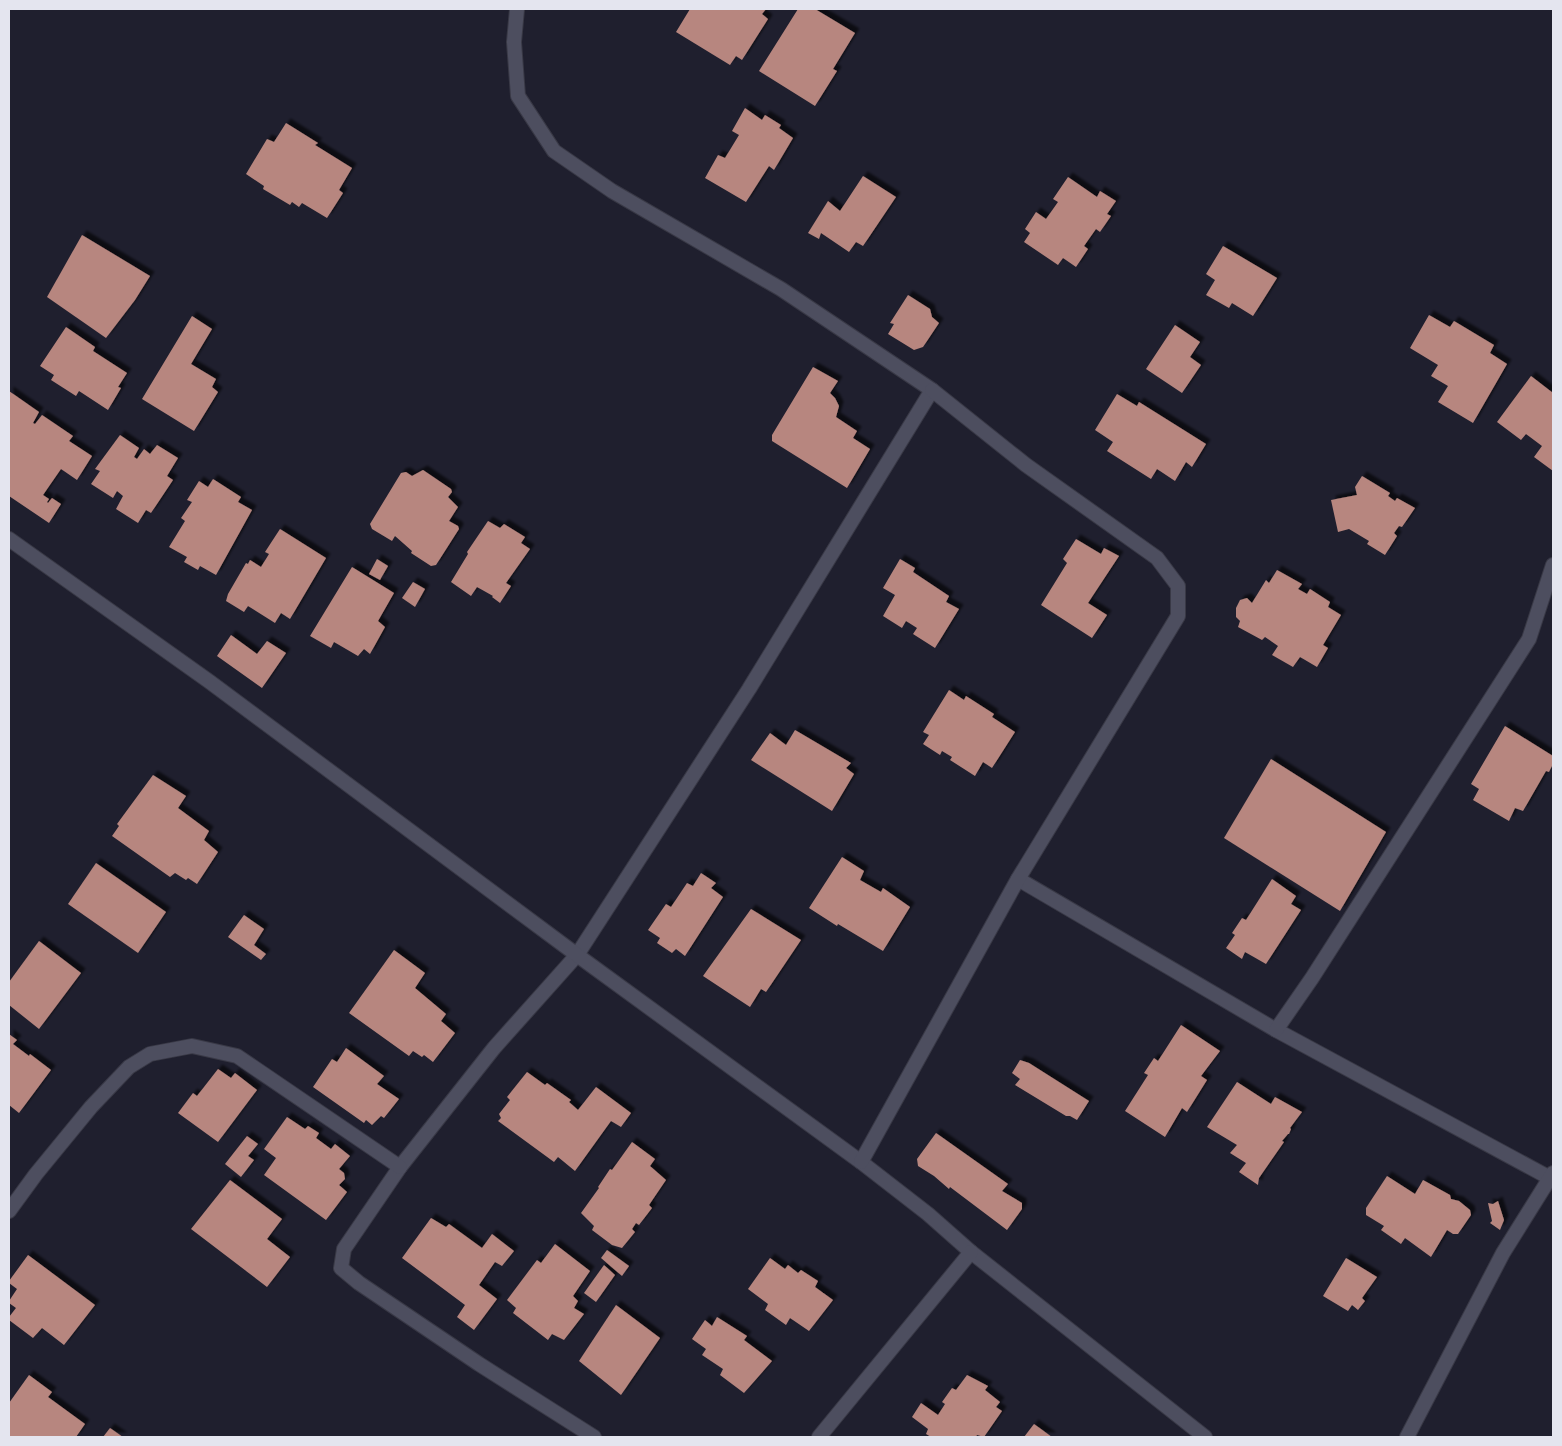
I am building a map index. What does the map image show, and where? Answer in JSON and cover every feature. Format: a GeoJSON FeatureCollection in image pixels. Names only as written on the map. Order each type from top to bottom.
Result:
{"type":"FeatureCollection","features":[{"type":"Feature","properties":{"kind":"street"},"geometry":{"type":"LineString","coordinates":[[517,9],[514,42],[518,96],[554,151],[612,191],[781,289],[932,390],[1026,465],[1157,558],[1178,586],[1178,616],[1018,879],[861,1162]]}},
{"type":"Feature","properties":{"kind":"street"},"geometry":{"type":"LineString","coordinates":[[594,1437],[479,1364],[360,1283],[341,1268],[344,1250],[400,1167],[494,1048],[577,955],[749,689],[932,390]]}},
{"type":"Feature","properties":{"kind":"street"},"geometry":{"type":"LineString","coordinates":[[9,539],[210,682],[577,955],[861,1162],[928,1214],[971,1252],[1205,1437]]}},
{"type":"Feature","properties":{"kind":"street"},"geometry":{"type":"LineString","coordinates":[[1276,1030],[1312,978],[1528,639],[1553,565]]}},
{"type":"Feature","properties":{"kind":"street"},"geometry":{"type":"LineString","coordinates":[[1018,879],[1276,1030],[1551,1175],[1503,1253],[1407,1437]]}},
{"type":"Feature","properties":{"kind":"street"},"geometry":{"type":"LineString","coordinates":[[9,1211],[36,1174],[91,1108],[129,1067],[150,1054],[192,1046],[237,1056],[400,1167]]}},
{"type":"Feature","properties":{"kind":"street"},"geometry":{"type":"LineString","coordinates":[[819,1437],[971,1252]]}},
{"type":"Feature","properties":{"kind":"building"},"geometry":{"type":"Polygon","coordinates":[[[690,9],[766,9],[762,14],[768,19],[742,60],[736,56],[730,65],[676,32],[690,9]]]}},
{"type":"Feature","properties":{"kind":"building"},"geometry":{"type":"Polygon","coordinates":[[[798,9],[815,9],[855,33],[833,69],[837,71],[815,106],[759,71],[798,9]]]}},
{"type":"Feature","properties":{"kind":"building"},"geometry":{"type":"Polygon","coordinates":[[[745,108],[762,120],[765,115],[781,125],[779,128],[793,138],[774,170],[769,166],[746,202],[705,178],[718,155],[725,158],[739,135],[732,131],[745,108]]]}},
{"type":"Feature","properties":{"kind":"building"},"geometry":{"type":"Polygon","coordinates":[[[286,123],[318,143],[315,145],[352,168],[339,190],[343,193],[327,218],[302,203],[299,207],[292,202],[290,205],[263,189],[264,186],[246,174],[267,139],[274,142],[286,123]]]}},
{"type":"Feature","properties":{"kind":"building"},"geometry":{"type":"Polygon","coordinates":[[[863,176],[896,197],[863,246],[856,242],[849,252],[821,233],[819,239],[808,233],[828,201],[840,211],[863,176]]]}},
{"type":"Feature","properties":{"kind":"building"},"geometry":{"type":"Polygon","coordinates":[[[1068,177],[1097,197],[1100,191],[1116,201],[1107,214],[1111,216],[1100,232],[1096,229],[1084,246],[1088,249],[1076,267],[1063,258],[1058,265],[1024,242],[1030,233],[1025,229],[1036,212],[1046,219],[1058,202],[1053,199],[1068,177]]]}},
{"type":"Feature","properties":{"kind":"building"},"geometry":{"type":"Polygon","coordinates":[[[82,235],[150,276],[135,300],[106,338],[47,297],[82,235]]]}},
{"type":"Feature","properties":{"kind":"building"},"geometry":{"type":"Polygon","coordinates":[[[1223,246],[1277,278],[1253,316],[1232,303],[1229,308],[1206,295],[1215,280],[1206,274],[1223,246]]]}},
{"type":"Feature","properties":{"kind":"building"},"geometry":{"type":"Polygon","coordinates":[[[908,295],[930,309],[932,317],[939,323],[923,347],[914,350],[888,334],[894,324],[890,323],[908,295]]]}},
{"type":"Feature","properties":{"kind":"building"},"geometry":{"type":"Polygon","coordinates":[[[1429,315],[1450,327],[1454,321],[1494,345],[1490,353],[1507,364],[1473,423],[1438,402],[1448,386],[1431,376],[1438,365],[1410,348],[1429,315]]]}},
{"type":"Feature","properties":{"kind":"building"},"geometry":{"type":"Polygon","coordinates":[[[192,316],[212,329],[191,364],[216,379],[212,387],[218,392],[194,431],[142,399],[192,316]]]}},
{"type":"Feature","properties":{"kind":"building"},"geometry":{"type":"Polygon","coordinates":[[[1175,325],[1200,342],[1190,357],[1201,365],[1182,393],[1146,369],[1175,325]]]}},
{"type":"Feature","properties":{"kind":"building"},"geometry":{"type":"Polygon","coordinates":[[[66,327],[95,347],[93,351],[127,373],[118,387],[121,388],[108,410],[79,391],[76,396],[51,380],[54,375],[40,366],[66,327]]]}},
{"type":"Feature","properties":{"kind":"building"},"geometry":{"type":"Polygon","coordinates":[[[813,367],[838,381],[830,393],[839,406],[836,417],[857,431],[853,438],[870,449],[847,488],[772,441],[772,435],[813,367]]]}},
{"type":"Feature","properties":{"kind":"building"},"geometry":{"type":"Polygon","coordinates":[[[1531,376],[1553,393],[1553,471],[1534,457],[1542,446],[1526,434],[1521,440],[1497,422],[1531,376]]]}},
{"type":"Feature","properties":{"kind":"building"},"geometry":{"type":"Polygon","coordinates":[[[9,391],[39,412],[33,423],[35,424],[42,415],[73,436],[69,441],[92,456],[77,480],[61,469],[43,495],[49,499],[48,503],[52,498],[61,504],[49,523],[9,496],[9,391]]]}},
{"type":"Feature","properties":{"kind":"building"},"geometry":{"type":"Polygon","coordinates":[[[1117,394],[1137,406],[1139,402],[1206,444],[1192,467],[1186,462],[1175,481],[1157,469],[1151,479],[1107,451],[1113,442],[1095,430],[1117,394]]]}},
{"type":"Feature","properties":{"kind":"building"},"geometry":{"type":"Polygon","coordinates":[[[120,435],[139,448],[134,457],[137,459],[144,449],[150,454],[157,445],[178,458],[167,476],[173,480],[151,513],[146,510],[138,523],[116,509],[123,496],[117,491],[113,498],[91,484],[100,471],[95,469],[120,435]]]}},
{"type":"Feature","properties":{"kind":"building"},"geometry":{"type":"Polygon","coordinates":[[[423,470],[451,489],[452,492],[448,497],[458,507],[449,521],[458,526],[459,529],[436,565],[431,566],[411,553],[412,551],[395,536],[392,541],[372,529],[370,524],[401,473],[406,472],[412,476],[423,470]]]}},
{"type":"Feature","properties":{"kind":"building"},"geometry":{"type":"Polygon","coordinates":[[[1362,476],[1390,493],[1388,496],[1395,501],[1397,498],[1415,508],[1402,527],[1399,526],[1394,533],[1397,536],[1385,555],[1367,544],[1369,541],[1349,529],[1338,532],[1331,500],[1357,495],[1355,487],[1362,476]]]}},
{"type":"Feature","properties":{"kind":"building"},"geometry":{"type":"Polygon","coordinates":[[[213,479],[241,497],[238,502],[252,510],[216,575],[200,566],[198,570],[184,562],[187,557],[169,547],[185,521],[181,518],[192,502],[187,500],[199,481],[208,487],[213,479]]]}},
{"type":"Feature","properties":{"kind":"building"},"geometry":{"type":"Polygon","coordinates":[[[488,521],[500,528],[504,524],[525,537],[521,543],[530,549],[506,583],[511,586],[500,603],[493,596],[477,587],[471,596],[451,582],[468,554],[467,552],[488,521]]]}},
{"type":"Feature","properties":{"kind":"building"},"geometry":{"type":"Polygon","coordinates":[[[280,529],[326,558],[290,619],[281,613],[275,623],[248,606],[244,612],[226,601],[246,563],[248,564],[250,560],[261,567],[269,554],[265,552],[280,529]]]}},
{"type":"Feature","properties":{"kind":"building"},"geometry":{"type":"Polygon","coordinates":[[[1076,539],[1101,554],[1104,548],[1119,556],[1088,603],[1107,615],[1092,638],[1041,605],[1067,563],[1063,559],[1076,539]]]}},
{"type":"Feature","properties":{"kind":"building"},"geometry":{"type":"Polygon","coordinates":[[[377,559],[388,566],[380,580],[369,574],[377,559]]]}},
{"type":"Feature","properties":{"kind":"building"},"geometry":{"type":"Polygon","coordinates":[[[900,559],[915,568],[913,572],[949,596],[946,602],[959,609],[935,648],[913,634],[917,628],[906,621],[902,628],[883,616],[895,595],[883,588],[900,559]]]}},
{"type":"Feature","properties":{"kind":"building"},"geometry":{"type":"Polygon","coordinates":[[[352,567],[394,593],[378,621],[385,627],[370,654],[364,649],[358,656],[334,642],[331,648],[310,636],[352,567]]]}},
{"type":"Feature","properties":{"kind":"building"},"geometry":{"type":"Polygon","coordinates":[[[1277,570],[1302,584],[1298,589],[1307,594],[1310,589],[1330,602],[1328,607],[1341,615],[1323,645],[1328,648],[1317,667],[1300,657],[1293,667],[1272,655],[1278,646],[1265,637],[1262,640],[1238,627],[1240,621],[1236,617],[1236,608],[1240,600],[1247,598],[1252,603],[1266,580],[1269,583],[1277,570]]]}},
{"type":"Feature","properties":{"kind":"building"},"geometry":{"type":"Polygon","coordinates":[[[413,582],[425,589],[415,607],[402,598],[413,582]]]}},
{"type":"Feature","properties":{"kind":"building"},"geometry":{"type":"Polygon","coordinates":[[[231,635],[257,654],[267,641],[286,653],[262,688],[217,656],[231,635]]]}},
{"type":"Feature","properties":{"kind":"building"},"geometry":{"type":"Polygon","coordinates":[[[949,690],[964,700],[966,696],[994,714],[992,717],[1015,732],[992,768],[983,762],[975,776],[950,760],[952,757],[942,751],[940,755],[923,744],[929,735],[923,732],[949,690]]]}},
{"type":"Feature","properties":{"kind":"building"},"geometry":{"type":"Polygon","coordinates":[[[1505,726],[1553,756],[1553,764],[1549,772],[1546,771],[1523,811],[1515,808],[1509,821],[1473,800],[1479,789],[1471,784],[1505,726]]]}},
{"type":"Feature","properties":{"kind":"building"},"geometry":{"type":"Polygon","coordinates":[[[795,730],[851,763],[846,768],[854,774],[832,811],[751,760],[770,733],[786,745],[795,730]]]}},
{"type":"Feature","properties":{"kind":"building"},"geometry":{"type":"Polygon","coordinates":[[[1271,759],[1386,832],[1340,911],[1224,838],[1271,759]]]}},
{"type":"Feature","properties":{"kind":"building"},"geometry":{"type":"Polygon","coordinates":[[[153,775],[186,796],[178,808],[209,831],[204,840],[218,852],[197,884],[175,873],[170,877],[112,836],[119,826],[117,824],[153,775]]]}},
{"type":"Feature","properties":{"kind":"building"},"geometry":{"type":"Polygon","coordinates":[[[842,857],[864,871],[860,880],[881,892],[883,888],[910,907],[883,951],[809,908],[842,857]]]}},
{"type":"Feature","properties":{"kind":"building"},"geometry":{"type":"Polygon","coordinates":[[[96,863],[166,912],[138,953],[68,904],[96,863]]]}},
{"type":"Feature","properties":{"kind":"building"},"geometry":{"type":"Polygon","coordinates":[[[701,873],[716,883],[711,888],[723,897],[685,956],[676,949],[672,953],[657,943],[660,938],[648,930],[666,904],[671,907],[687,883],[693,886],[701,873]]]}},
{"type":"Feature","properties":{"kind":"building"},"geometry":{"type":"Polygon","coordinates":[[[1272,879],[1296,896],[1291,904],[1301,910],[1266,964],[1245,952],[1242,959],[1226,948],[1235,935],[1232,933],[1242,918],[1246,920],[1272,879]]]}},
{"type":"Feature","properties":{"kind":"building"},"geometry":{"type":"Polygon","coordinates":[[[751,909],[801,940],[766,992],[761,989],[750,1007],[703,976],[751,909]]]}},
{"type":"Feature","properties":{"kind":"building"},"geometry":{"type":"Polygon","coordinates":[[[244,915],[264,929],[254,945],[266,954],[261,960],[228,937],[244,915]]]}},
{"type":"Feature","properties":{"kind":"building"},"geometry":{"type":"Polygon","coordinates":[[[39,941],[81,973],[39,1029],[9,1005],[9,982],[39,941]]]}},
{"type":"Feature","properties":{"kind":"building"},"geometry":{"type":"Polygon","coordinates":[[[394,950],[425,973],[415,988],[446,1014],[441,1021],[455,1033],[433,1062],[424,1055],[422,1057],[413,1051],[409,1056],[349,1013],[394,950]]]}},
{"type":"Feature","properties":{"kind":"building"},"geometry":{"type":"Polygon","coordinates":[[[1181,1025],[1220,1051],[1201,1076],[1207,1080],[1187,1112],[1182,1108],[1165,1137],[1125,1111],[1148,1075],[1144,1073],[1154,1058],[1158,1061],[1181,1025]]]}},
{"type":"Feature","properties":{"kind":"building"},"geometry":{"type":"Polygon","coordinates":[[[9,1034],[17,1040],[13,1044],[51,1070],[19,1113],[9,1105],[9,1034]]]}},
{"type":"Feature","properties":{"kind":"building"},"geometry":{"type":"Polygon","coordinates":[[[346,1048],[384,1076],[377,1084],[399,1099],[384,1118],[381,1116],[372,1125],[366,1120],[364,1123],[313,1087],[332,1059],[337,1062],[346,1048]]]}},
{"type":"Feature","properties":{"kind":"building"},"geometry":{"type":"Polygon","coordinates":[[[1020,1060],[1029,1063],[1089,1101],[1077,1120],[1066,1116],[1015,1085],[1020,1079],[1012,1073],[1020,1060]]]}},
{"type":"Feature","properties":{"kind":"building"},"geometry":{"type":"Polygon","coordinates":[[[218,1069],[231,1078],[235,1073],[257,1090],[218,1142],[178,1113],[193,1093],[197,1096],[218,1069]]]}},
{"type":"Feature","properties":{"kind":"building"},"geometry":{"type":"Polygon","coordinates":[[[527,1072],[571,1100],[569,1102],[578,1110],[596,1087],[631,1113],[621,1127],[611,1121],[575,1171],[558,1157],[554,1162],[498,1121],[501,1118],[499,1114],[510,1100],[507,1097],[527,1072]]]}},
{"type":"Feature","properties":{"kind":"building"},"geometry":{"type":"Polygon","coordinates":[[[1237,1082],[1271,1104],[1275,1097],[1302,1112],[1259,1178],[1258,1185],[1239,1172],[1246,1163],[1230,1153],[1237,1145],[1207,1127],[1237,1082]]]}},
{"type":"Feature","properties":{"kind":"building"},"geometry":{"type":"Polygon","coordinates":[[[287,1117],[305,1129],[308,1126],[319,1133],[316,1138],[331,1149],[335,1144],[350,1156],[339,1169],[344,1173],[345,1179],[339,1185],[347,1192],[326,1220],[264,1175],[276,1158],[264,1149],[287,1117]]]}},
{"type":"Feature","properties":{"kind":"building"},"geometry":{"type":"Polygon","coordinates":[[[936,1133],[1008,1184],[1002,1191],[1022,1203],[1022,1209],[1007,1230],[950,1187],[949,1189],[934,1176],[918,1166],[917,1159],[936,1133]]]}},
{"type":"Feature","properties":{"kind":"building"},"geometry":{"type":"Polygon","coordinates":[[[247,1136],[258,1144],[248,1156],[254,1160],[241,1177],[225,1164],[247,1136]]]}},
{"type":"Feature","properties":{"kind":"building"},"geometry":{"type":"Polygon","coordinates":[[[632,1142],[655,1159],[650,1166],[666,1180],[649,1205],[652,1208],[639,1225],[636,1223],[632,1229],[635,1232],[622,1248],[612,1245],[592,1230],[594,1226],[581,1213],[610,1169],[612,1170],[632,1142]]]}},
{"type":"Feature","properties":{"kind":"building"},"geometry":{"type":"Polygon","coordinates":[[[1387,1176],[1415,1194],[1423,1180],[1450,1195],[1451,1199],[1459,1201],[1470,1210],[1471,1215],[1458,1234],[1453,1234],[1447,1230],[1431,1257],[1405,1238],[1401,1244],[1381,1230],[1384,1226],[1366,1215],[1366,1208],[1387,1176]]]}},
{"type":"Feature","properties":{"kind":"building"},"geometry":{"type":"Polygon","coordinates":[[[230,1180],[282,1219],[267,1239],[290,1257],[267,1287],[191,1229],[230,1180]]]}},
{"type":"Feature","properties":{"kind":"building"},"geometry":{"type":"Polygon","coordinates":[[[1498,1201],[1504,1220],[1500,1230],[1490,1223],[1492,1221],[1488,1203],[1493,1204],[1498,1201]]]}},
{"type":"Feature","properties":{"kind":"building"},"geometry":{"type":"Polygon","coordinates":[[[431,1218],[446,1227],[449,1224],[482,1248],[492,1234],[514,1251],[502,1266],[495,1262],[479,1285],[497,1299],[474,1330],[457,1317],[465,1305],[402,1258],[431,1218]]]}},
{"type":"Feature","properties":{"kind":"building"},"geometry":{"type":"Polygon","coordinates":[[[555,1244],[590,1271],[573,1296],[578,1301],[574,1308],[584,1314],[564,1340],[552,1334],[548,1340],[513,1313],[516,1308],[507,1300],[537,1260],[541,1263],[555,1244]]]}},
{"type":"Feature","properties":{"kind":"building"},"geometry":{"type":"Polygon","coordinates":[[[607,1250],[629,1266],[622,1276],[601,1258],[607,1250]]]}},
{"type":"Feature","properties":{"kind":"building"},"geometry":{"type":"Polygon","coordinates":[[[28,1255],[95,1305],[64,1345],[42,1328],[33,1338],[9,1320],[9,1317],[16,1308],[9,1301],[17,1289],[9,1281],[28,1255]]]}},
{"type":"Feature","properties":{"kind":"building"},"geometry":{"type":"Polygon","coordinates":[[[770,1258],[785,1269],[788,1265],[798,1273],[801,1270],[818,1281],[815,1287],[833,1300],[809,1331],[790,1318],[786,1325],[765,1310],[768,1304],[748,1289],[770,1258]]]}},
{"type":"Feature","properties":{"kind":"building"},"geometry":{"type":"Polygon","coordinates":[[[1346,1258],[1377,1277],[1362,1298],[1365,1301],[1358,1310],[1352,1305],[1348,1311],[1323,1296],[1346,1258]]]}},
{"type":"Feature","properties":{"kind":"building"},"geometry":{"type":"Polygon","coordinates":[[[604,1265],[615,1275],[596,1302],[584,1293],[604,1265]]]}},
{"type":"Feature","properties":{"kind":"building"},"geometry":{"type":"Polygon","coordinates":[[[616,1305],[660,1338],[621,1395],[579,1361],[616,1305]]]}},
{"type":"Feature","properties":{"kind":"building"},"geometry":{"type":"Polygon","coordinates":[[[717,1317],[747,1336],[744,1340],[772,1361],[744,1393],[720,1375],[723,1369],[702,1355],[706,1349],[692,1339],[705,1320],[712,1326],[717,1317]]]}},
{"type":"Feature","properties":{"kind":"building"},"geometry":{"type":"Polygon","coordinates":[[[29,1375],[52,1392],[48,1397],[85,1424],[76,1437],[9,1437],[9,1403],[29,1375]]]}},
{"type":"Feature","properties":{"kind":"building"},"geometry":{"type":"Polygon","coordinates":[[[967,1375],[988,1386],[985,1390],[1000,1402],[996,1407],[1002,1411],[984,1437],[977,1435],[976,1437],[931,1437],[926,1434],[928,1429],[912,1417],[921,1403],[938,1415],[945,1404],[942,1402],[952,1388],[956,1390],[967,1375]]]}},
{"type":"Feature","properties":{"kind":"building"},"geometry":{"type":"Polygon","coordinates":[[[1034,1424],[1052,1437],[1024,1437],[1034,1424]]]}},
{"type":"Feature","properties":{"kind":"building"},"geometry":{"type":"Polygon","coordinates":[[[110,1428],[123,1437],[103,1437],[110,1428]]]}}]}
